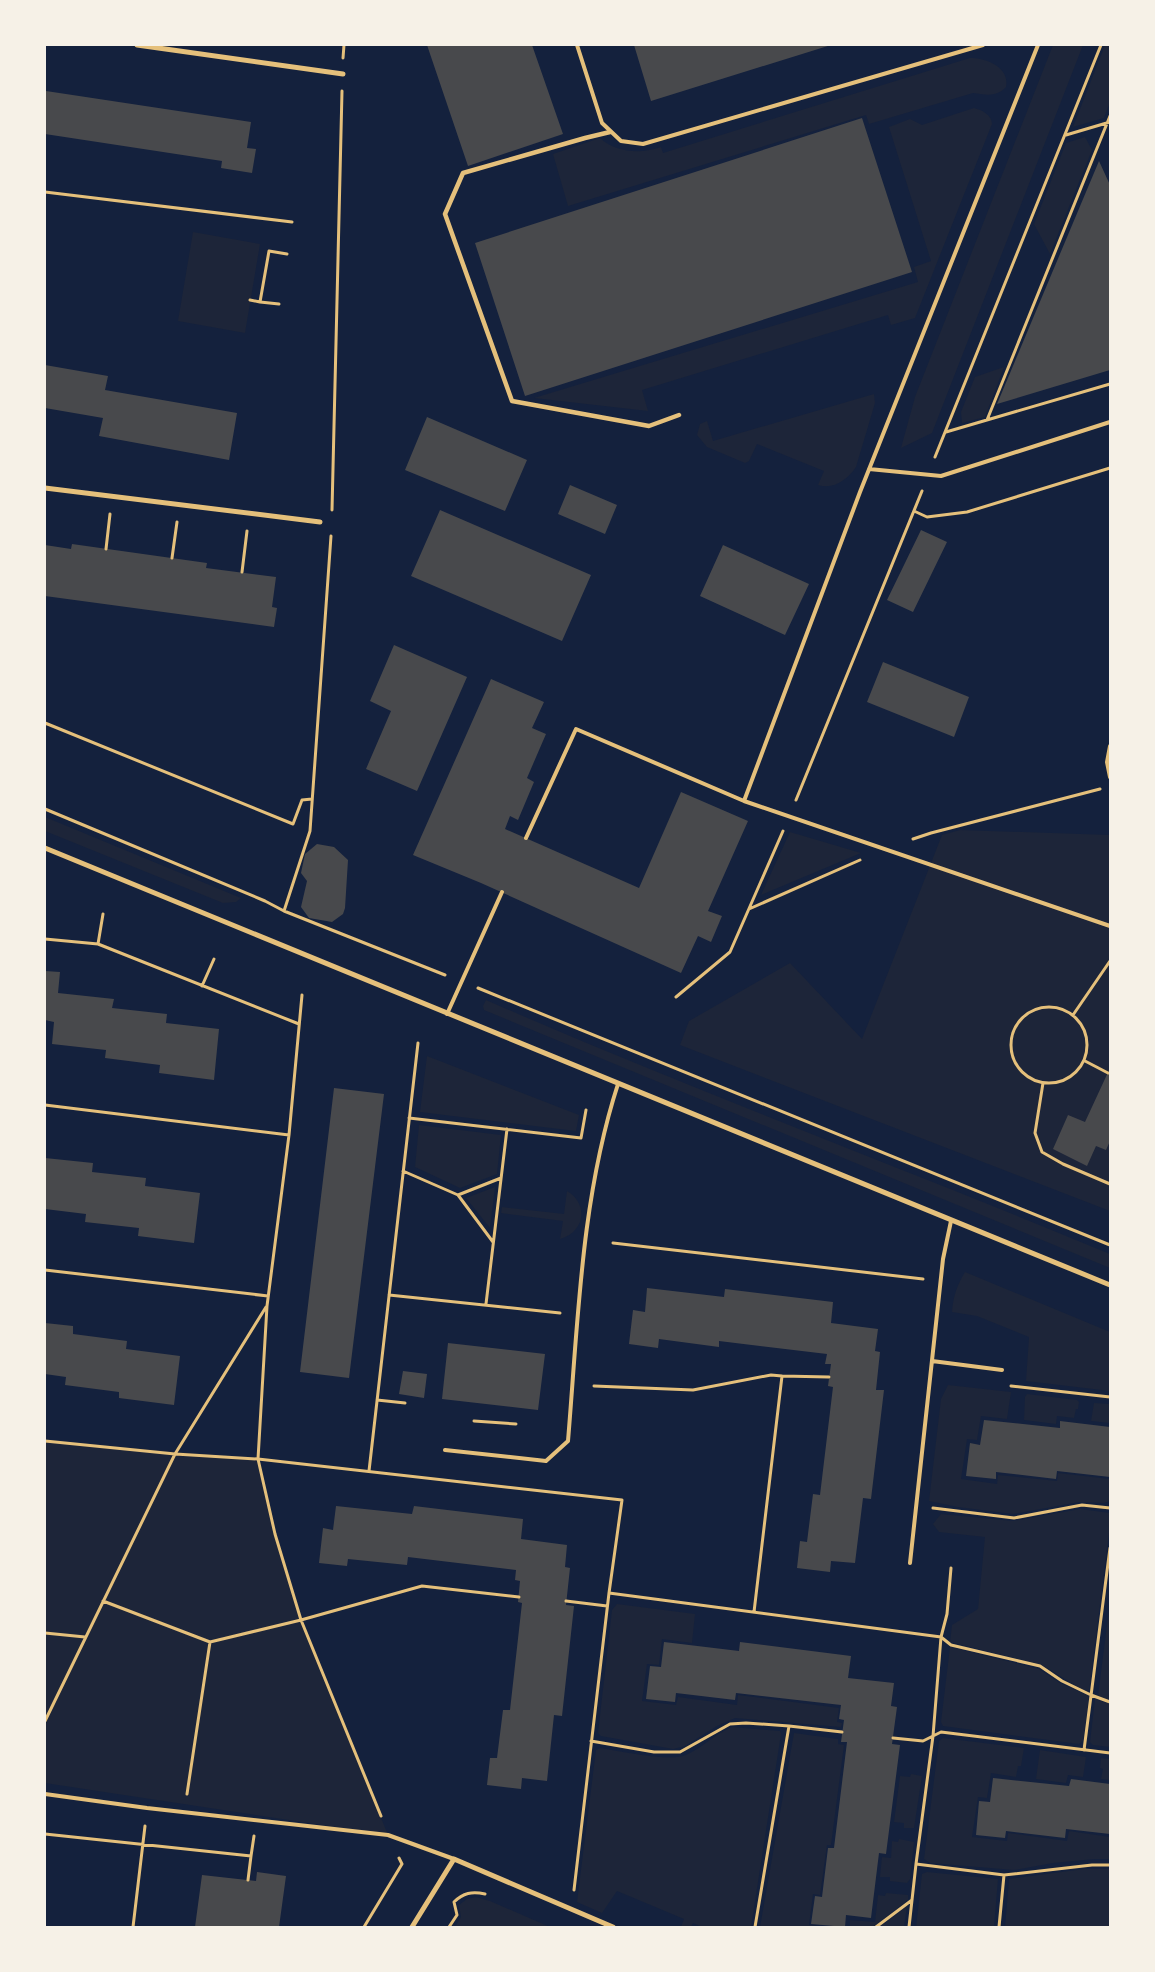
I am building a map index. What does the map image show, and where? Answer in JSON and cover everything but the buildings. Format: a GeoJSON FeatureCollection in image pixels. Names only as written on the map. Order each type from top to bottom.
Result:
{"type":"FeatureCollection","features":[{"type":"Feature","properties":{"kind":"street"},"geometry":{"type":"LineString","coordinates":[[137,45],[343,74]]}},
{"type":"Feature","properties":{"kind":"street"},"geometry":{"type":"LineString","coordinates":[[610,132],[463,173],[445,214],[512,401],[649,426],[679,415]]}},
{"type":"Feature","properties":{"kind":"street"},"geometry":{"type":"LineString","coordinates":[[45,488],[320,522]]}},
{"type":"Feature","properties":{"kind":"street"},"geometry":{"type":"LineString","coordinates":[[45,848],[1110,1286]]}},
{"type":"Feature","properties":{"kind":"street"},"geometry":{"type":"LineString","coordinates":[[412,1927],[454,1859],[613,1927]]}},
{"type":"Feature","properties":{"kind":"lane"},"geometry":{"type":"LineString","coordinates":[[577,45],[602,124],[621,142],[643,144],[983,45]]}},
{"type":"Feature","properties":{"kind":"lane"},"geometry":{"type":"LineString","coordinates":[[744,800],[869,469],[1038,45]]}},
{"type":"Feature","properties":{"kind":"lane"},"geometry":{"type":"LineString","coordinates":[[869,469],[941,476],[1110,422]]}},
{"type":"Feature","properties":{"kind":"lane"},"geometry":{"type":"LineString","coordinates":[[526,838],[576,729],[744,800],[790,817],[1110,926]]}},
{"type":"Feature","properties":{"kind":"lane"},"geometry":{"type":"LineString","coordinates":[[1110,746],[1107,762],[1110,778]]}},
{"type":"Feature","properties":{"kind":"lane"},"geometry":{"type":"LineString","coordinates":[[447,1014],[502,892]]}},
{"type":"Feature","properties":{"kind":"lane"},"geometry":{"type":"LineString","coordinates":[[445,1450],[546,1461],[568,1441],[584,1260],[595,1178],[607,1120],[618,1084]]}},
{"type":"Feature","properties":{"kind":"lane"},"geometry":{"type":"LineString","coordinates":[[910,1563],[943,1259],[951,1221]]}},
{"type":"Feature","properties":{"kind":"lane"},"geometry":{"type":"LineString","coordinates":[[932,1360],[1002,1370]]}},
{"type":"Feature","properties":{"kind":"lane"},"geometry":{"type":"LineString","coordinates":[[45,1794],[147,1808],[388,1835],[454,1859]]}},
{"type":"Feature","properties":{"kind":"path"},"geometry":{"type":"LineString","coordinates":[[331,519],[344,45]]}},
{"type":"Feature","properties":{"kind":"path"},"geometry":{"type":"LineString","coordinates":[[676,997],[730,952],[790,817],[1101,45]]}},
{"type":"Feature","properties":{"kind":"path"},"geometry":{"type":"LineString","coordinates":[[988,420],[1109,123],[1110,116]]}},
{"type":"Feature","properties":{"kind":"path"},"geometry":{"type":"LineString","coordinates":[[1065,135],[1109,123]]}},
{"type":"Feature","properties":{"kind":"path"},"geometry":{"type":"LineString","coordinates":[[45,192],[292,222]]}},
{"type":"Feature","properties":{"kind":"path"},"geometry":{"type":"LineString","coordinates":[[260,302],[269,251],[287,254]]}},
{"type":"Feature","properties":{"kind":"path"},"geometry":{"type":"LineString","coordinates":[[250,300],[279,304]]}},
{"type":"Feature","properties":{"kind":"path"},"geometry":{"type":"LineString","coordinates":[[946,432],[1110,384]]}},
{"type":"Feature","properties":{"kind":"path"},"geometry":{"type":"LineString","coordinates":[[914,511],[927,518],[967,512],[1110,468]]}},
{"type":"Feature","properties":{"kind":"path"},"geometry":{"type":"LineString","coordinates":[[106,549],[111,511]]}},
{"type":"Feature","properties":{"kind":"path"},"geometry":{"type":"LineString","coordinates":[[172,558],[177,519]]}},
{"type":"Feature","properties":{"kind":"path"},"geometry":{"type":"LineString","coordinates":[[242,572],[247,528]]}},
{"type":"Feature","properties":{"kind":"path"},"geometry":{"type":"LineString","coordinates":[[284,910],[310,831],[331,529]]}},
{"type":"Feature","properties":{"kind":"path"},"geometry":{"type":"LineString","coordinates":[[45,723],[294,824],[302,800],[312,799]]}},
{"type":"Feature","properties":{"kind":"path"},"geometry":{"type":"LineString","coordinates":[[749,909],[884,849],[931,833],[1102,788]]}},
{"type":"Feature","properties":{"kind":"path"},"geometry":{"type":"LineString","coordinates":[[45,809],[284,910],[1110,1245]]}},
{"type":"Feature","properties":{"kind":"path"},"geometry":{"type":"LineString","coordinates":[[98,944],[103,914]]}},
{"type":"Feature","properties":{"kind":"path"},"geometry":{"type":"LineString","coordinates":[[45,939],[98,944],[299,1024]]}},
{"type":"Feature","properties":{"kind":"path"},"geometry":{"type":"LineString","coordinates":[[202,986],[214,959]]}},
{"type":"Feature","properties":{"kind":"path"},"geometry":{"type":"LineString","coordinates":[[1073,1015],[1110,961]]}},
{"type":"Feature","properties":{"kind":"path"},"geometry":{"type":"LineString","coordinates":[[302,995],[289,1135],[267,1306],[258,1459],[275,1534],[301,1620],[388,1835],[402,1864],[364,1927]]}},
{"type":"Feature","properties":{"kind":"path"},"geometry":{"type":"LineString","coordinates":[[1050,1006],[1062,1009],[1073,1015],[1082,1024],[1087,1036],[1088,1048],[1085,1061],[1078,1072],[1056,1084],[1043,1083],[1031,1079],[1020,1071],[1014,1061],[1010,1048],[1011,1036],[1025,1014],[1037,1008],[1050,1006]]}},
{"type":"Feature","properties":{"kind":"path"},"geometry":{"type":"LineString","coordinates":[[369,1471],[418,1043]]}},
{"type":"Feature","properties":{"kind":"path"},"geometry":{"type":"LineString","coordinates":[[1085,1061],[1108,1072]]}},
{"type":"Feature","properties":{"kind":"path"},"geometry":{"type":"LineString","coordinates":[[1043,1083],[1034,1133],[1042,1152],[1063,1164],[1110,1184]]}},
{"type":"Feature","properties":{"kind":"path"},"geometry":{"type":"LineString","coordinates":[[45,1105],[289,1135]]}},
{"type":"Feature","properties":{"kind":"path"},"geometry":{"type":"LineString","coordinates":[[409,1118],[581,1138],[586,1110]]}},
{"type":"Feature","properties":{"kind":"path"},"geometry":{"type":"LineString","coordinates":[[486,1304],[507,1129]]}},
{"type":"Feature","properties":{"kind":"path"},"geometry":{"type":"LineString","coordinates":[[403,1170],[458,1195],[493,1242]]}},
{"type":"Feature","properties":{"kind":"path"},"geometry":{"type":"LineString","coordinates":[[458,1195],[502,1178]]}},
{"type":"Feature","properties":{"kind":"path"},"geometry":{"type":"LineString","coordinates":[[613,1243],[924,1280]]}},
{"type":"Feature","properties":{"kind":"path"},"geometry":{"type":"LineString","coordinates":[[45,1270],[268,1296]]}},
{"type":"Feature","properties":{"kind":"path"},"geometry":{"type":"LineString","coordinates":[[389,1295],[579,1315]]}},
{"type":"Feature","properties":{"kind":"path"},"geometry":{"type":"LineString","coordinates":[[45,1721],[175,1454],[267,1306]]}},
{"type":"Feature","properties":{"kind":"path"},"geometry":{"type":"LineString","coordinates":[[594,1386],[693,1390],[772,1375],[829,1377]]}},
{"type":"Feature","properties":{"kind":"path"},"geometry":{"type":"LineString","coordinates":[[754,1612],[782,1376]]}},
{"type":"Feature","properties":{"kind":"path"},"geometry":{"type":"LineString","coordinates":[[1003,1385],[1110,1397]]}},
{"type":"Feature","properties":{"kind":"path"},"geometry":{"type":"LineString","coordinates":[[377,1400],[405,1403]]}},
{"type":"Feature","properties":{"kind":"path"},"geometry":{"type":"LineString","coordinates":[[474,1421],[516,1424]]}},
{"type":"Feature","properties":{"kind":"path"},"geometry":{"type":"LineString","coordinates":[[45,1441],[175,1454],[258,1459],[622,1500],[607,1606],[574,1896]]}},
{"type":"Feature","properties":{"kind":"path"},"geometry":{"type":"LineString","coordinates":[[917,1506],[1014,1518],[1082,1505],[1110,1508]]}},
{"type":"Feature","properties":{"kind":"path"},"geometry":{"type":"LineString","coordinates":[[1084,1750],[1110,1548]]}},
{"type":"Feature","properties":{"kind":"path"},"geometry":{"type":"LineString","coordinates":[[909,1927],[933,1736],[941,1638],[947,1614],[951,1568]]}},
{"type":"Feature","properties":{"kind":"path"},"geometry":{"type":"LineString","coordinates":[[102,1601],[210,1642],[301,1620],[422,1586],[519,1597]]}},
{"type":"Feature","properties":{"kind":"path"},"geometry":{"type":"LineString","coordinates":[[609,1593],[941,1638],[950,1645],[1040,1666],[1062,1681],[1110,1702]]}},
{"type":"Feature","properties":{"kind":"path"},"geometry":{"type":"LineString","coordinates":[[566,1601],[607,1606]]}},
{"type":"Feature","properties":{"kind":"path"},"geometry":{"type":"LineString","coordinates":[[45,1633],[85,1638]]}},
{"type":"Feature","properties":{"kind":"path"},"geometry":{"type":"LineString","coordinates":[[184,1812],[210,1642]]}},
{"type":"Feature","properties":{"kind":"path"},"geometry":{"type":"LineString","coordinates":[[591,1741],[654,1752],[680,1752],[730,1724],[746,1723],[789,1726],[842,1732]]}},
{"type":"Feature","properties":{"kind":"path"},"geometry":{"type":"LineString","coordinates":[[755,1927],[789,1726]]}},
{"type":"Feature","properties":{"kind":"path"},"geometry":{"type":"LineString","coordinates":[[893,1738],[923,1741],[941,1732],[1110,1753]]}},
{"type":"Feature","properties":{"kind":"path"},"geometry":{"type":"LineString","coordinates":[[134,1927],[147,1808]]}},
{"type":"Feature","properties":{"kind":"path"},"geometry":{"type":"LineString","coordinates":[[248,1880],[256,1820]]}},
{"type":"Feature","properties":{"kind":"path"},"geometry":{"type":"LineString","coordinates":[[45,1834],[251,1856]]}},
{"type":"Feature","properties":{"kind":"path"},"geometry":{"type":"LineString","coordinates":[[916,1864],[1004,1875],[1092,1865],[1110,1865]]}},
{"type":"Feature","properties":{"kind":"path"},"geometry":{"type":"LineString","coordinates":[[999,1927],[1004,1875]]}},
{"type":"Feature","properties":{"kind":"path"},"geometry":{"type":"LineString","coordinates":[[450,1927],[457,1915],[454,1902],[458,1898],[474,1892],[493,1897]]}},
{"type":"Feature","properties":{"kind":"path"},"geometry":{"type":"LineString","coordinates":[[876,1927],[912,1900]]}},
{"type":"Feature","properties":{"kind":"shaded area"},"geometry":{"type":"Polygon","coordinates":[[[1053,45],[1083,45],[932,433],[901,448],[915,397],[1053,45]]]}},
{"type":"Feature","properties":{"kind":"shaded area"},"geometry":{"type":"Polygon","coordinates":[[[1105,45],[1110,45],[1110,102],[1104,118],[1073,127],[1105,45]]]}},
{"type":"Feature","properties":{"kind":"shaded area"},"geometry":{"type":"Polygon","coordinates":[[[970,58],[989,62],[1001,69],[1006,80],[1006,87],[995,94],[973,93],[869,124],[866,115],[568,206],[553,154],[600,138],[614,147],[629,151],[646,151],[661,147],[663,153],[970,58]]]}},
{"type":"Feature","properties":{"kind":"shaded area"},"geometry":{"type":"Polygon","coordinates":[[[974,108],[988,116],[992,124],[915,318],[891,325],[888,315],[642,390],[648,411],[534,398],[918,282],[914,267],[931,261],[889,127],[910,119],[922,125],[974,108]]]}},
{"type":"Feature","properties":{"kind":"shaded area"},"geometry":{"type":"Polygon","coordinates":[[[1085,137],[1092,150],[1050,254],[1034,224],[1066,143],[1085,137]]]}},
{"type":"Feature","properties":{"kind":"shaded area"},"geometry":{"type":"Polygon","coordinates":[[[193,232],[260,244],[245,333],[178,321],[193,232]]]}},
{"type":"Feature","properties":{"kind":"shaded area"},"geometry":{"type":"Polygon","coordinates":[[[1004,367],[985,417],[962,423],[961,412],[975,377],[1004,367]]]}},
{"type":"Feature","properties":{"kind":"shaded area"},"geometry":{"type":"Polygon","coordinates":[[[874,394],[875,403],[856,467],[849,476],[835,485],[818,485],[824,471],[757,444],[749,461],[745,463],[707,447],[697,435],[700,424],[707,421],[713,441],[874,394]]]}},
{"type":"Feature","properties":{"kind":"shaded area"},"geometry":{"type":"Polygon","coordinates":[[[45,817],[241,898],[236,902],[223,903],[45,831],[45,817]]]}},
{"type":"Feature","properties":{"kind":"shaded area"},"geometry":{"type":"Polygon","coordinates":[[[960,830],[1110,835],[1110,1211],[680,1045],[689,1021],[790,963],[862,1039],[942,835],[960,830]]]}},
{"type":"Feature","properties":{"kind":"shaded area"},"geometry":{"type":"Polygon","coordinates":[[[790,832],[861,853],[761,895],[790,832]]]}},
{"type":"Feature","properties":{"kind":"shaded area"},"geometry":{"type":"Polygon","coordinates":[[[486,1000],[641,1066],[1110,1254],[1110,1268],[484,1010],[483,1006],[486,1000]]]}},
{"type":"Feature","properties":{"kind":"shaded area"},"geometry":{"type":"Polygon","coordinates":[[[427,1056],[579,1115],[576,1131],[420,1112],[427,1056]]]}},
{"type":"Feature","properties":{"kind":"shaded area"},"geometry":{"type":"Polygon","coordinates":[[[419,1125],[501,1135],[497,1174],[460,1188],[415,1167],[419,1125]]]}},
{"type":"Feature","properties":{"kind":"shaded area"},"geometry":{"type":"Polygon","coordinates":[[[495,1187],[490,1228],[466,1198],[495,1187]]]}},
{"type":"Feature","properties":{"kind":"shaded area"},"geometry":{"type":"Polygon","coordinates":[[[567,1191],[579,1203],[581,1217],[575,1230],[560,1239],[563,1221],[501,1213],[502,1207],[564,1214],[567,1191]]]}},
{"type":"Feature","properties":{"kind":"shaded area"},"geometry":{"type":"Polygon","coordinates":[[[965,1272],[1110,1332],[1110,1391],[1026,1381],[1029,1337],[977,1316],[952,1312],[956,1291],[965,1272]]]}},
{"type":"Feature","properties":{"kind":"shaded area"},"geometry":{"type":"Polygon","coordinates":[[[948,1385],[1011,1392],[1007,1419],[981,1416],[977,1440],[967,1439],[961,1479],[997,1484],[998,1475],[1057,1481],[1058,1473],[1110,1479],[1110,1501],[1104,1503],[1079,1502],[1013,1514],[929,1501],[941,1399],[948,1385]]]}},
{"type":"Feature","properties":{"kind":"shaded area"},"geometry":{"type":"Polygon","coordinates":[[[1027,1394],[1077,1400],[1079,1402],[1078,1409],[1076,1409],[1074,1418],[1057,1416],[1056,1424],[1024,1420],[1025,1397],[1027,1394]]]}},
{"type":"Feature","properties":{"kind":"shaded area"},"geometry":{"type":"Polygon","coordinates":[[[1094,1403],[1110,1404],[1110,1423],[1091,1421],[1094,1403]]]}},
{"type":"Feature","properties":{"kind":"shaded area"},"geometry":{"type":"Polygon","coordinates":[[[45,1440],[258,1459],[275,1534],[301,1620],[388,1835],[45,1783],[45,1440]]]}},
{"type":"Feature","properties":{"kind":"shaded area"},"geometry":{"type":"Polygon","coordinates":[[[1080,1509],[1110,1513],[1089,1691],[1083,1690],[1042,1665],[950,1642],[952,1625],[978,1609],[985,1537],[939,1532],[933,1524],[941,1514],[1013,1521],[1080,1509]]]}},
{"type":"Feature","properties":{"kind":"shaded area"},"geometry":{"type":"Polygon","coordinates":[[[1110,1601],[1110,1700],[1098,1696],[1110,1601]]]}},
{"type":"Feature","properties":{"kind":"shaded area"},"geometry":{"type":"Polygon","coordinates":[[[617,1604],[695,1614],[692,1643],[662,1639],[659,1665],[647,1664],[642,1701],[676,1705],[678,1697],[737,1705],[738,1695],[839,1708],[837,1722],[842,1723],[841,1727],[735,1718],[717,1726],[685,1746],[673,1749],[601,1736],[598,1733],[612,1610],[617,1604]]]}},
{"type":"Feature","properties":{"kind":"shaded area"},"geometry":{"type":"Polygon","coordinates":[[[950,1647],[1039,1669],[1060,1683],[1089,1696],[1083,1741],[1079,1744],[943,1726],[941,1722],[950,1647]]]}},
{"type":"Feature","properties":{"kind":"shaded area"},"geometry":{"type":"Polygon","coordinates":[[[1095,1699],[1110,1704],[1110,1747],[1093,1745],[1090,1742],[1095,1699]]]}},
{"type":"Feature","properties":{"kind":"shaded area"},"geometry":{"type":"Polygon","coordinates":[[[732,1727],[780,1731],[781,1734],[751,1927],[702,1927],[693,1923],[691,1927],[681,1927],[684,1919],[617,1891],[602,1913],[577,1902],[596,1750],[600,1748],[644,1755],[678,1757],[692,1752],[732,1727]]]}},
{"type":"Feature","properties":{"kind":"shaded area"},"geometry":{"type":"Polygon","coordinates":[[[794,1733],[838,1739],[838,1744],[844,1745],[831,1845],[827,1845],[820,1895],[813,1894],[809,1925],[824,1927],[760,1927],[794,1733]]]}},
{"type":"Feature","properties":{"kind":"shaded area"},"geometry":{"type":"Polygon","coordinates":[[[943,1738],[1024,1748],[1021,1766],[1018,1766],[1016,1777],[991,1773],[987,1798],[978,1797],[972,1837],[1007,1841],[1008,1833],[1067,1841],[1069,1831],[1110,1837],[1110,1859],[1053,1863],[1014,1870],[930,1863],[924,1859],[939,1741],[943,1738]]]}},
{"type":"Feature","properties":{"kind":"shaded area"},"geometry":{"type":"Polygon","coordinates":[[[1040,1750],[1086,1757],[1083,1777],[1068,1775],[1066,1783],[1036,1779],[1040,1750]]]}},
{"type":"Feature","properties":{"kind":"shaded area"},"geometry":{"type":"Polygon","coordinates":[[[1101,1758],[1110,1759],[1110,1780],[1101,1779],[1103,1769],[1100,1768],[1101,1758]]]}},
{"type":"Feature","properties":{"kind":"shaded area"},"geometry":{"type":"Polygon","coordinates":[[[911,1774],[922,1776],[914,1828],[904,1828],[904,1823],[894,1822],[900,1776],[910,1777],[911,1774]]]}},
{"type":"Feature","properties":{"kind":"shaded area"},"geometry":{"type":"Polygon","coordinates":[[[899,1839],[914,1842],[910,1879],[907,1883],[890,1881],[890,1877],[880,1877],[882,1857],[891,1858],[892,1841],[898,1842],[899,1839]]]}},
{"type":"Feature","properties":{"kind":"shaded area"},"geometry":{"type":"Polygon","coordinates":[[[1084,1869],[1110,1869],[1110,1927],[1005,1927],[1009,1879],[1084,1869]]]}},
{"type":"Feature","properties":{"kind":"shaded area"},"geometry":{"type":"Polygon","coordinates":[[[927,1872],[998,1879],[994,1927],[916,1927],[922,1874],[927,1872]]]}},
{"type":"Feature","properties":{"kind":"shaded area"},"geometry":{"type":"Polygon","coordinates":[[[886,1893],[908,1895],[908,1900],[873,1927],[850,1927],[850,1920],[875,1922],[878,1895],[885,1896],[886,1893]]]}},
{"type":"Feature","properties":{"kind":"shaded area"},"geometry":{"type":"Polygon","coordinates":[[[476,1897],[490,1901],[550,1927],[455,1927],[461,1917],[459,1905],[467,1899],[476,1897]]]}},
{"type":"Feature","properties":{"kind":"shaded area"},"geometry":{"type":"Polygon","coordinates":[[[907,1906],[904,1927],[880,1927],[907,1906]]]}}]}
